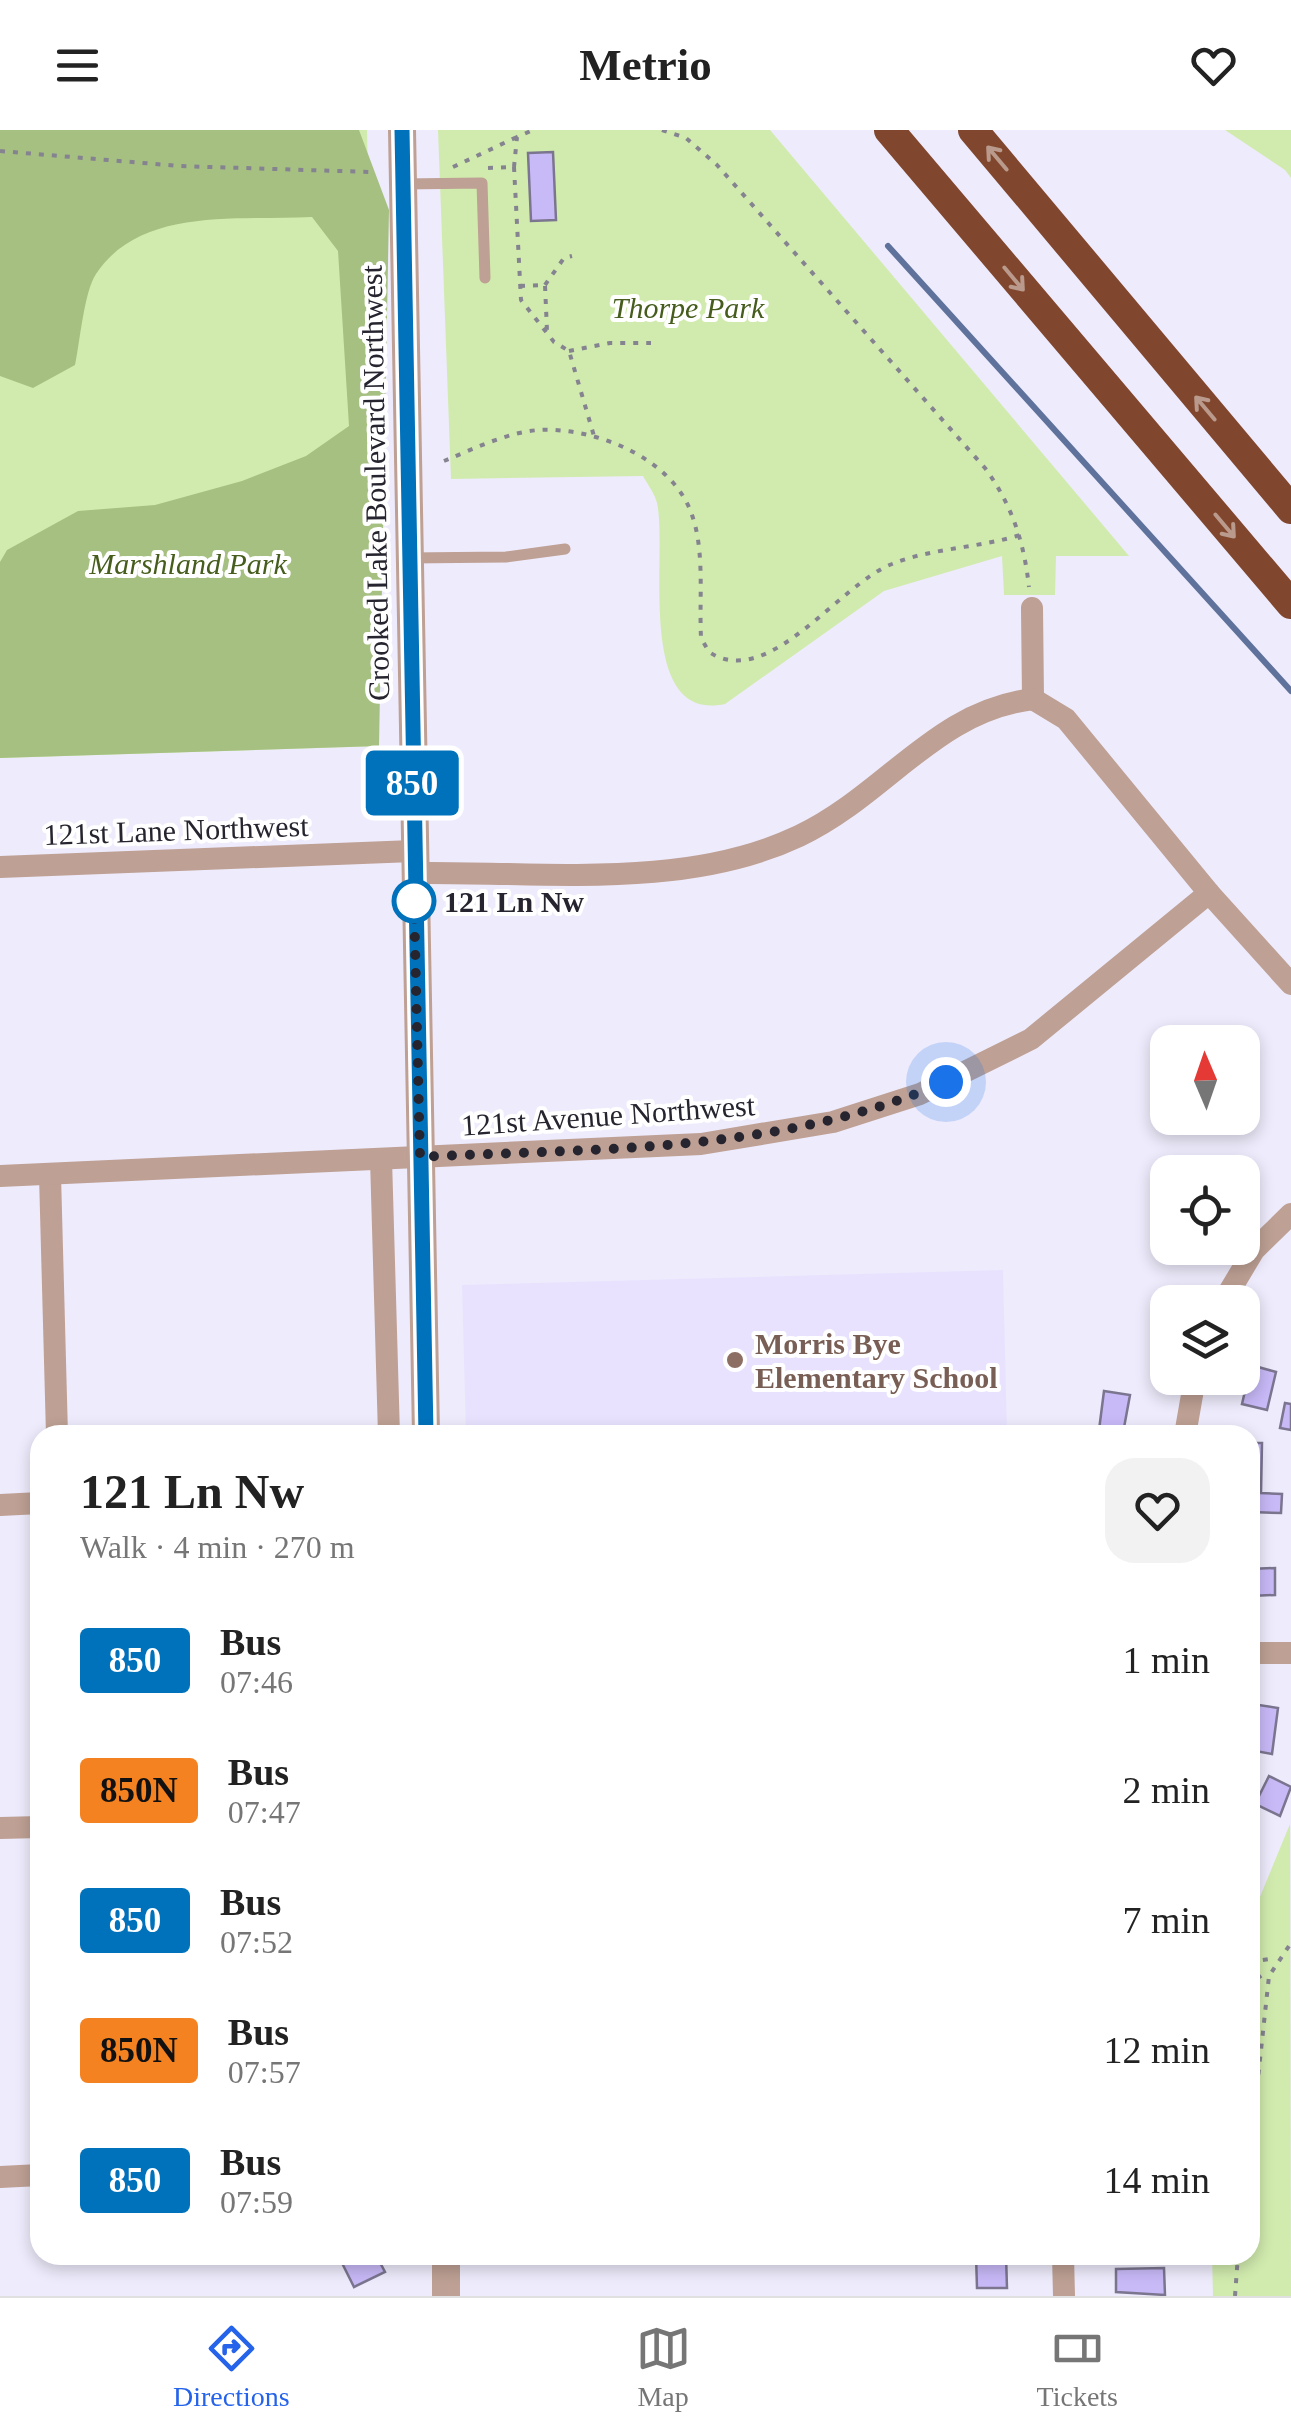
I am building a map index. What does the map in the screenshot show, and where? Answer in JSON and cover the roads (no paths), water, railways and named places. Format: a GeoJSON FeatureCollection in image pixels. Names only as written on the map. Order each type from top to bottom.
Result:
{"type":"FeatureCollection","features":[{"type":"Feature","properties":{"kind":"highway"},"geometry":{"type":"LineString","coordinates":[[869,130],[951,204]]}},
{"type":"Feature","properties":{"kind":"highway"},"geometry":{"type":"LineString","coordinates":[[889,130],[1291,604]]}},
{"type":"Feature","properties":{"kind":"highway"},"geometry":{"type":"LineString","coordinates":[[973,130],[1291,509]]}},
{"type":"Feature","properties":{"kind":"street","name":"Crooked Lake Boulevard Northwest"},"geometry":{"type":"LineString","coordinates":[[402,130],[426,1425]]}},
{"type":"Feature","properties":{"kind":"street"},"geometry":{"type":"LineString","coordinates":[[1032,608],[1034,699],[1066,719],[1209,893],[1291,984]]}},
{"type":"Feature","properties":{"kind":"street","name":"121st Lane Northwest"},"geometry":{"type":"LineString","coordinates":[[0,867],[414,862],[641,871],[701,865],[751,854],[798,836],[851,807],[976,712],[1034,699]]}},
{"type":"Feature","properties":{"kind":"street","name":"121st Avenue Northwest"},"geometry":{"type":"LineString","coordinates":[[0,1176],[701,1144],[768,1136],[833,1122],[920,1094],[1031,1039],[1209,893]]}},
{"type":"Feature","properties":{"kind":"street"},"geometry":{"type":"LineString","coordinates":[[381,1159],[389,1425]]}},
{"type":"Feature","properties":{"kind":"street"},"geometry":{"type":"LineString","coordinates":[[50,1175],[57,1425]]}},
{"type":"Feature","properties":{"kind":"street"},"geometry":{"type":"LineString","coordinates":[[1234,1285],[1254,1250],[1291,1214]]}},
{"type":"Feature","properties":{"kind":"street"},"geometry":{"type":"LineString","coordinates":[[1187,1425],[1192,1395]]}},
{"type":"Feature","properties":{"kind":"street"},"geometry":{"type":"LineString","coordinates":[[0,1505],[30,1504]]}},
{"type":"Feature","properties":{"kind":"street"},"geometry":{"type":"LineString","coordinates":[[1260,1652],[1291,1654]]}},
{"type":"Feature","properties":{"kind":"street"},"geometry":{"type":"LineString","coordinates":[[0,1828],[30,1827]]}},
{"type":"Feature","properties":{"kind":"street"},"geometry":{"type":"LineString","coordinates":[[0,2177],[30,2176]]}},
{"type":"Feature","properties":{"kind":"street"},"geometry":{"type":"LineString","coordinates":[[446,2265],[446,2296]]}},
{"type":"Feature","properties":{"kind":"street"},"geometry":{"type":"LineString","coordinates":[[1063,2265],[1064,2296]]}},
{"type":"Feature","properties":{"kind":"lane"},"geometry":{"type":"LineString","coordinates":[[403,184],[482,184],[485,278]]}},
{"type":"Feature","properties":{"kind":"lane"},"geometry":{"type":"LineString","coordinates":[[409,558],[506,557],[565,549]]}},
{"type":"Feature","properties":{"kind":"waterway"},"geometry":{"type":"LineString","coordinates":[[888,246],[1291,691]]}},
{"type":"Feature","properties":{"kind":"place","name":"121 Ln Nw"},"geometry":{"type":"Point","coordinates":[414,901]}},
{"type":"Feature","properties":{"kind":"place","name":"Morris Bye Elementary School"},"geometry":{"type":"Point","coordinates":[735,1360]}},
{"type":"Feature","properties":{"kind":"park label","name":"Thorpe Park"},"geometry":{"type":"Point","coordinates":[688,307]}},
{"type":"Feature","properties":{"kind":"park label","name":"Marshland Park"},"geometry":{"type":"Point","coordinates":[188,563]}}]}
